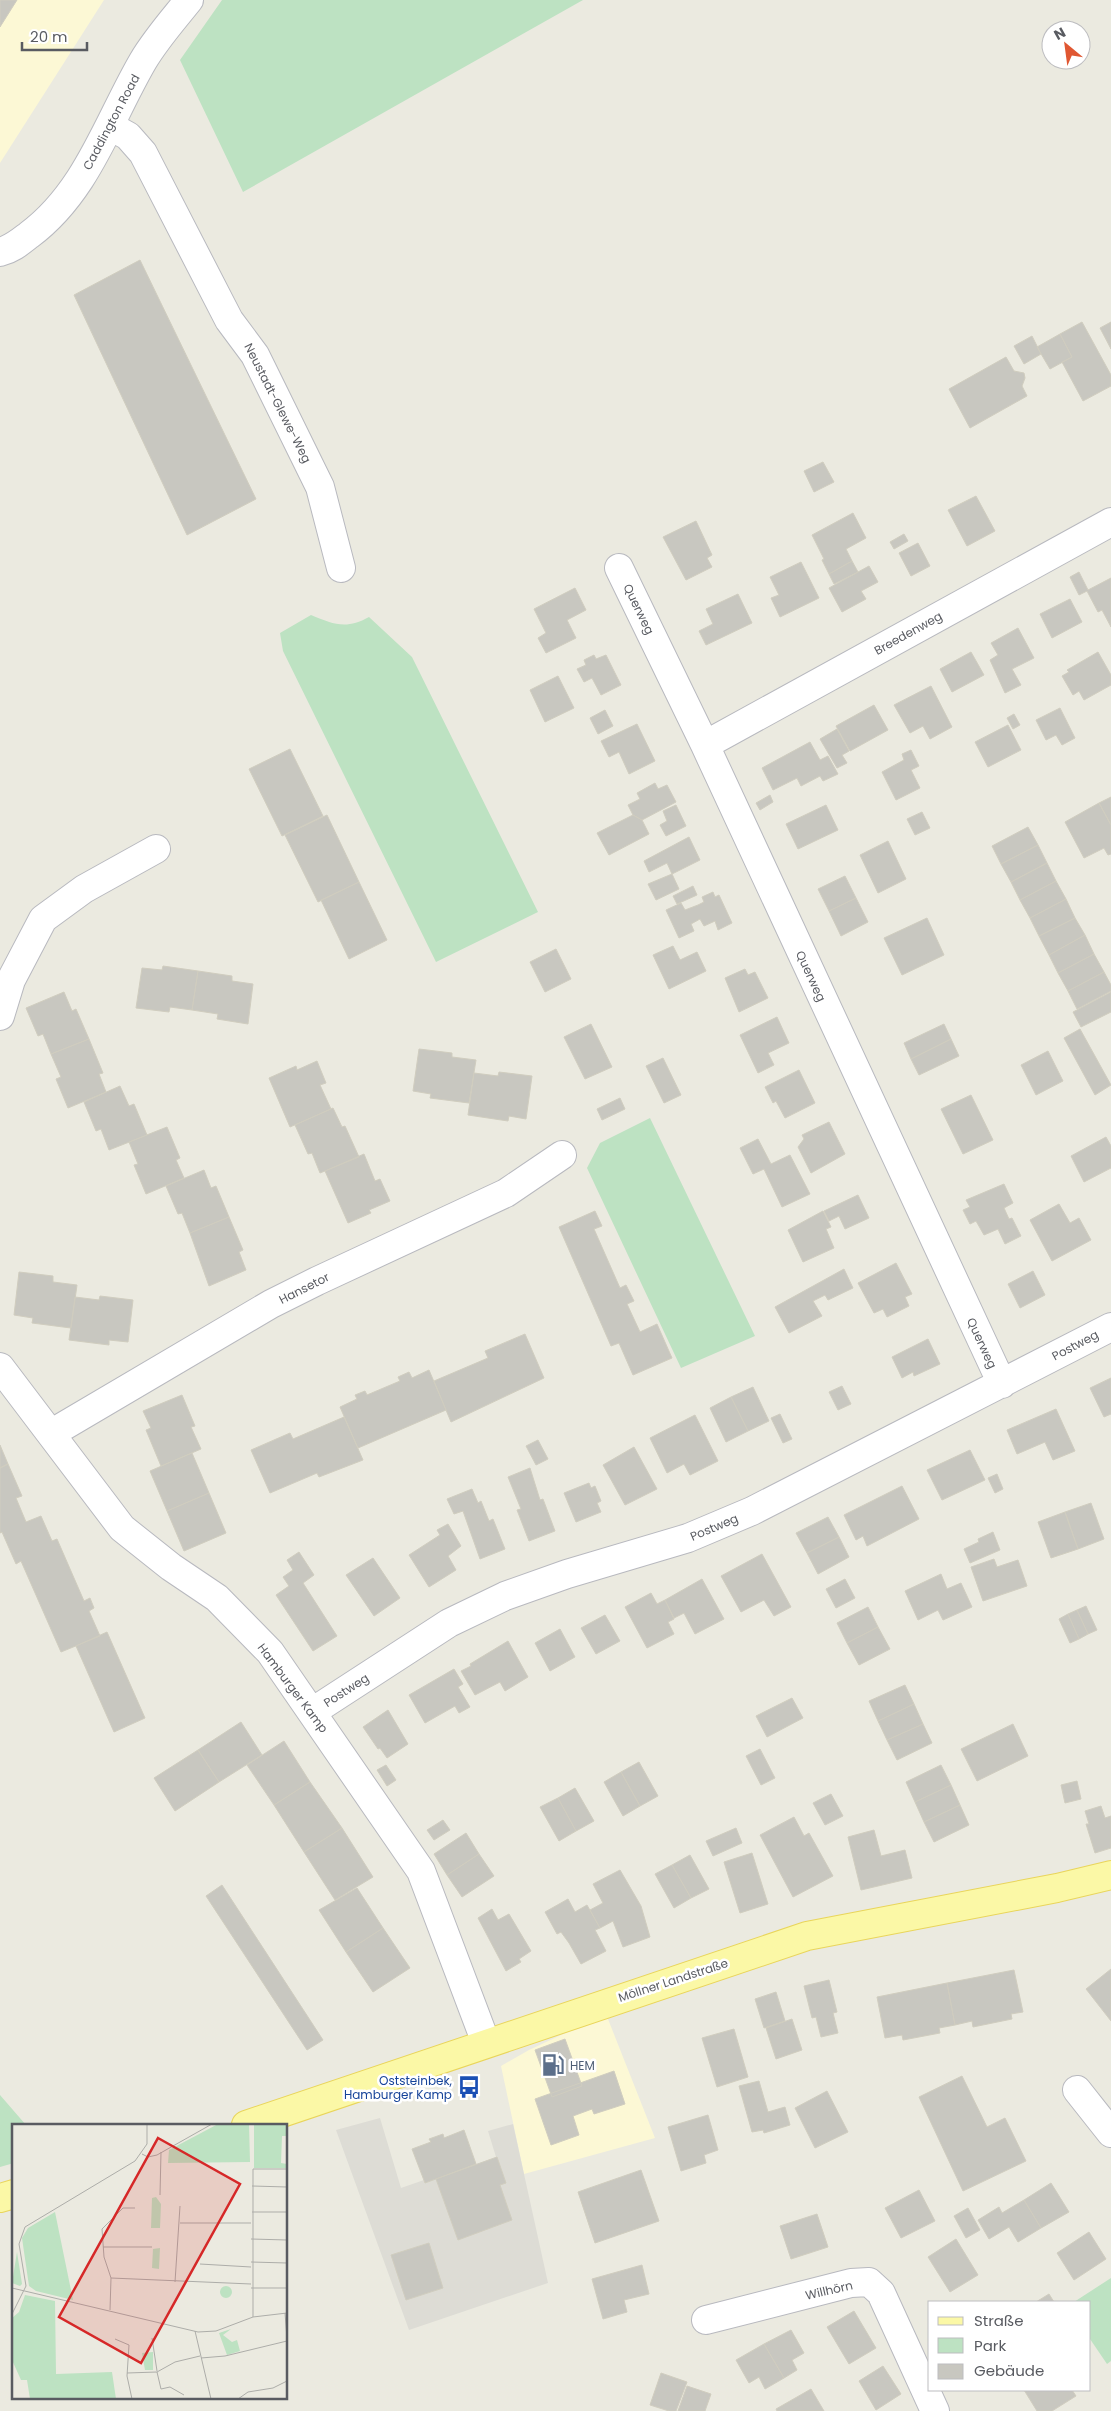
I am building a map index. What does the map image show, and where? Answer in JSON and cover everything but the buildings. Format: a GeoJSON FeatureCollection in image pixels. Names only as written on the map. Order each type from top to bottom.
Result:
{"type":"FeatureCollection","features":[{"type":"Feature","properties":{"kind":"main road","name":"Möllner Landstraße"},"geometry":{"type":"LineString","coordinates":[[249,2124],[807,1936],[1111,1875]]}},
{"type":"Feature","properties":{"kind":"street","name":"Caddington Road"},"geometry":{"type":"LineString","coordinates":[[0,252],[10,249],[43,224],[81,179],[148,53],[189,0]]}},
{"type":"Feature","properties":{"kind":"street","name":"Neustadt-Glewe-Weg"},"geometry":{"type":"LineString","coordinates":[[110,126],[128,136],[143,153],[229,320],[255,355],[320,487],[341,568]]}},
{"type":"Feature","properties":{"kind":"street","name":"Breedenweg"},"geometry":{"type":"LineString","coordinates":[[705,745],[1111,522]]}},
{"type":"Feature","properties":{"kind":"street","name":"Querweg"},"geometry":{"type":"LineString","coordinates":[[619,568],[705,745],[1002,1384]]}},
{"type":"Feature","properties":{"kind":"street"},"geometry":{"type":"LineString","coordinates":[[0,1016],[11,980],[43,919],[84,889],[156,849]]}},
{"type":"Feature","properties":{"kind":"street","name":"Hansetor"},"geometry":{"type":"LineString","coordinates":[[52,1433],[272,1304],[326,1276],[506,1194],[562,1155]]}},
{"type":"Feature","properties":{"kind":"street","name":"Postweg"},"geometry":{"type":"LineString","coordinates":[[312,1712],[449,1623],[505,1596],[567,1574],[688,1538],[752,1511],[1111,1327]]}},
{"type":"Feature","properties":{"kind":"street","name":"Hamburger Kamp"},"geometry":{"type":"LineString","coordinates":[[0,1367],[52,1433],[122,1528],[171,1567],[217,1598],[270,1652],[421,1871],[486,2043]]}},
{"type":"Feature","properties":{"kind":"street"},"geometry":{"type":"LineString","coordinates":[[1077,2090],[1111,2133]]}},
{"type":"Feature","properties":{"kind":"street","name":"Willhörn"},"geometry":{"type":"LineString","coordinates":[[706,2320],[851,2284],[869,2282],[881,2293],[935,2411]]}},
{"type":"Feature","properties":{"kind":"shaded area"},"geometry":{"type":"Polygon","coordinates":[[[0,0],[104,0],[0,163],[0,0]]]}},
{"type":"Feature","properties":{"kind":"shaded area"},"geometry":{"type":"Polygon","coordinates":[[[606,2014],[655,2138],[524,2174],[501,2066],[529,2050],[606,2014]]]}},
{"type":"Feature","properties":{"kind":"shaded area"},"geometry":{"type":"Polygon","coordinates":[[[380,2118],[401,2188],[424,2180],[425,2183],[496,2157],[488,2131],[513,2124],[548,2283],[409,2330],[336,2130],[380,2118]]]}},
{"type":"Feature","properties":{"kind":"green space"},"geometry":{"type":"Polygon","coordinates":[[[222,0],[583,0],[243,192],[180,60],[222,0]]]}},
{"type":"Feature","properties":{"kind":"green space"},"geometry":{"type":"Polygon","coordinates":[[[311,615],[340,624],[353,623],[369,617],[412,657],[538,912],[436,962],[283,651],[280,633],[311,615]]]}},
{"type":"Feature","properties":{"kind":"green space"},"geometry":{"type":"Polygon","coordinates":[[[650,1118],[755,1336],[681,1368],[587,1168],[600,1143],[650,1118]]]}},
{"type":"Feature","properties":{"kind":"green space"},"geometry":{"type":"Polygon","coordinates":[[[0,2095],[25,2124],[12,2124],[12,2164],[0,2167],[0,2095]]]}},
{"type":"Feature","properties":{"kind":"green space"},"geometry":{"type":"Polygon","coordinates":[[[1111,2278],[1111,2361],[1107,2364],[1091,2340],[1091,2301],[1076,2301],[1111,2278]]]}},
{"type":"Feature","properties":{"kind":"place","name":"HEM"},"geometry":{"type":"Point","coordinates":[553,2065]}},
{"type":"Feature","properties":{"kind":"place","name":"Oststeinbek, Hamburger Kamp"},"geometry":{"type":"Point","coordinates":[469,2087]}}]}
